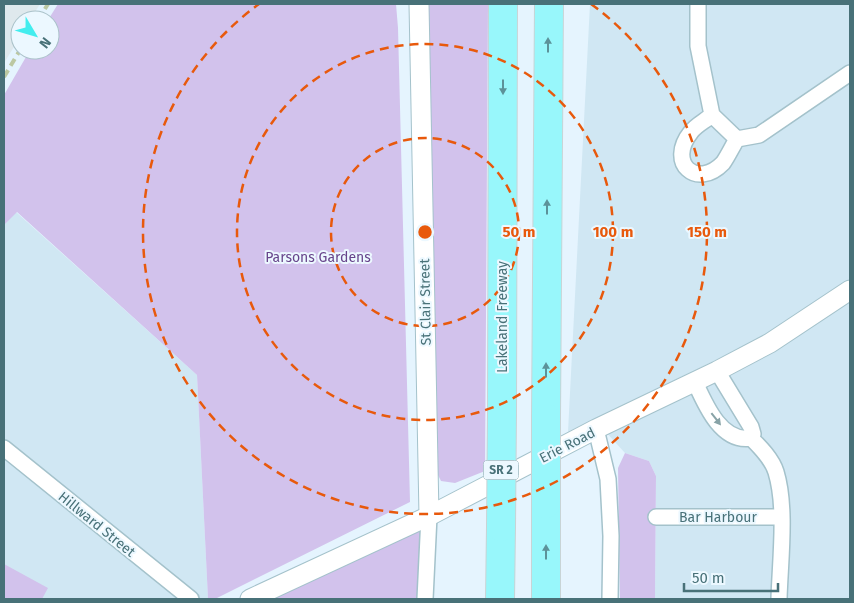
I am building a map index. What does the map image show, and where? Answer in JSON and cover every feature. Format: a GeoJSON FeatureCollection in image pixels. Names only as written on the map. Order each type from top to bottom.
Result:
{"type":"FeatureCollection","features":[{"type":"Feature","properties":{"kind":"highway","name":"Lakeland Freeway"},"geometry":{"type":"LineString","coordinates":[[500,599],[503,4]]}},
{"type":"Feature","properties":{"kind":"highway"},"geometry":{"type":"LineString","coordinates":[[546,599],[548,4]]}},
{"type":"Feature","properties":{"kind":"street","name":"St Clair Street"},"geometry":{"type":"LineString","coordinates":[[419,4],[429,516],[426,599]]}},
{"type":"Feature","properties":{"kind":"street"},"geometry":{"type":"LineString","coordinates":[[698,4],[698,46],[712,116],[737,139]]}},
{"type":"Feature","properties":{"kind":"street"},"geometry":{"type":"LineString","coordinates":[[712,116],[692,130],[680,152],[682,163],[690,172],[698,175],[712,171],[723,163],[737,139],[759,135],[850,73]]}},
{"type":"Feature","properties":{"kind":"street","name":"Erie Road"},"geometry":{"type":"LineString","coordinates":[[250,599],[429,516],[596,429],[717,371],[770,343],[850,290]]}},
{"type":"Feature","properties":{"kind":"street"},"geometry":{"type":"LineString","coordinates":[[717,371],[751,427],[753,434],[751,438]]}},
{"type":"Feature","properties":{"kind":"street"},"geometry":{"type":"LineString","coordinates":[[695,382],[715,419],[728,433],[736,438],[751,438],[762,449],[775,470],[780,489],[781,517],[779,599]]}},
{"type":"Feature","properties":{"kind":"street"},"geometry":{"type":"LineString","coordinates":[[596,429],[608,479],[611,536],[610,599]]}},
{"type":"Feature","properties":{"kind":"street","name":"Hillward Street"},"geometry":{"type":"LineString","coordinates":[[4,448],[191,599]]}},
{"type":"Feature","properties":{"kind":"street","name":"Bar Harbour"},"geometry":{"type":"LineString","coordinates":[[656,517],[781,517]]}},
{"type":"Feature","properties":{"kind":"shaded area"},"geometry":{"type":"Polygon","coordinates":[[[4,4],[40,4],[36,10],[10,10],[10,53],[4,63],[4,4]]]}},
{"type":"Feature","properties":{"kind":"shaded area"},"geometry":{"type":"Polygon","coordinates":[[[590,4],[850,4],[850,282],[763,337],[568,432],[590,4]]]}},
{"type":"Feature","properties":{"kind":"shaded area"},"geometry":{"type":"Polygon","coordinates":[[[16,212],[197,375],[208,599],[4,599],[4,225],[16,212]]]}},
{"type":"Feature","properties":{"kind":"shaded area"},"geometry":{"type":"Polygon","coordinates":[[[850,295],[850,599],[655,599],[656,476],[649,461],[625,453],[604,430],[850,295]]]}},
{"type":"Feature","properties":{"kind":"green space","name":"Parsons Gardens"},"geometry":{"type":"Polygon","coordinates":[[[58,4],[396,4],[410,502],[215,599],[208,599],[197,375],[17,212],[4,225],[4,95],[24,60],[60,60],[60,10],[54,10],[58,4]]]}},
{"type":"Feature","properties":{"kind":"green space"},"geometry":{"type":"Polygon","coordinates":[[[426,4],[488,4],[485,471],[455,483],[441,481],[433,465],[426,4]]]}},
{"type":"Feature","properties":{"kind":"green space"},"geometry":{"type":"Polygon","coordinates":[[[625,453],[649,461],[656,476],[655,599],[620,599],[618,468],[625,453]]]}},
{"type":"Feature","properties":{"kind":"green space"},"geometry":{"type":"Polygon","coordinates":[[[424,525],[418,599],[270,599],[424,525]]]}},
{"type":"Feature","properties":{"kind":"green space"},"geometry":{"type":"Polygon","coordinates":[[[4,564],[48,588],[42,599],[4,599],[4,564]]]}},
{"type":"Feature","properties":{"kind":"railway"},"geometry":{"type":"LineString","coordinates":[[44,10],[48,4]]}},
{"type":"Feature","properties":{"kind":"railway"},"geometry":{"type":"LineString","coordinates":[[4,77],[14,60]]}}]}
